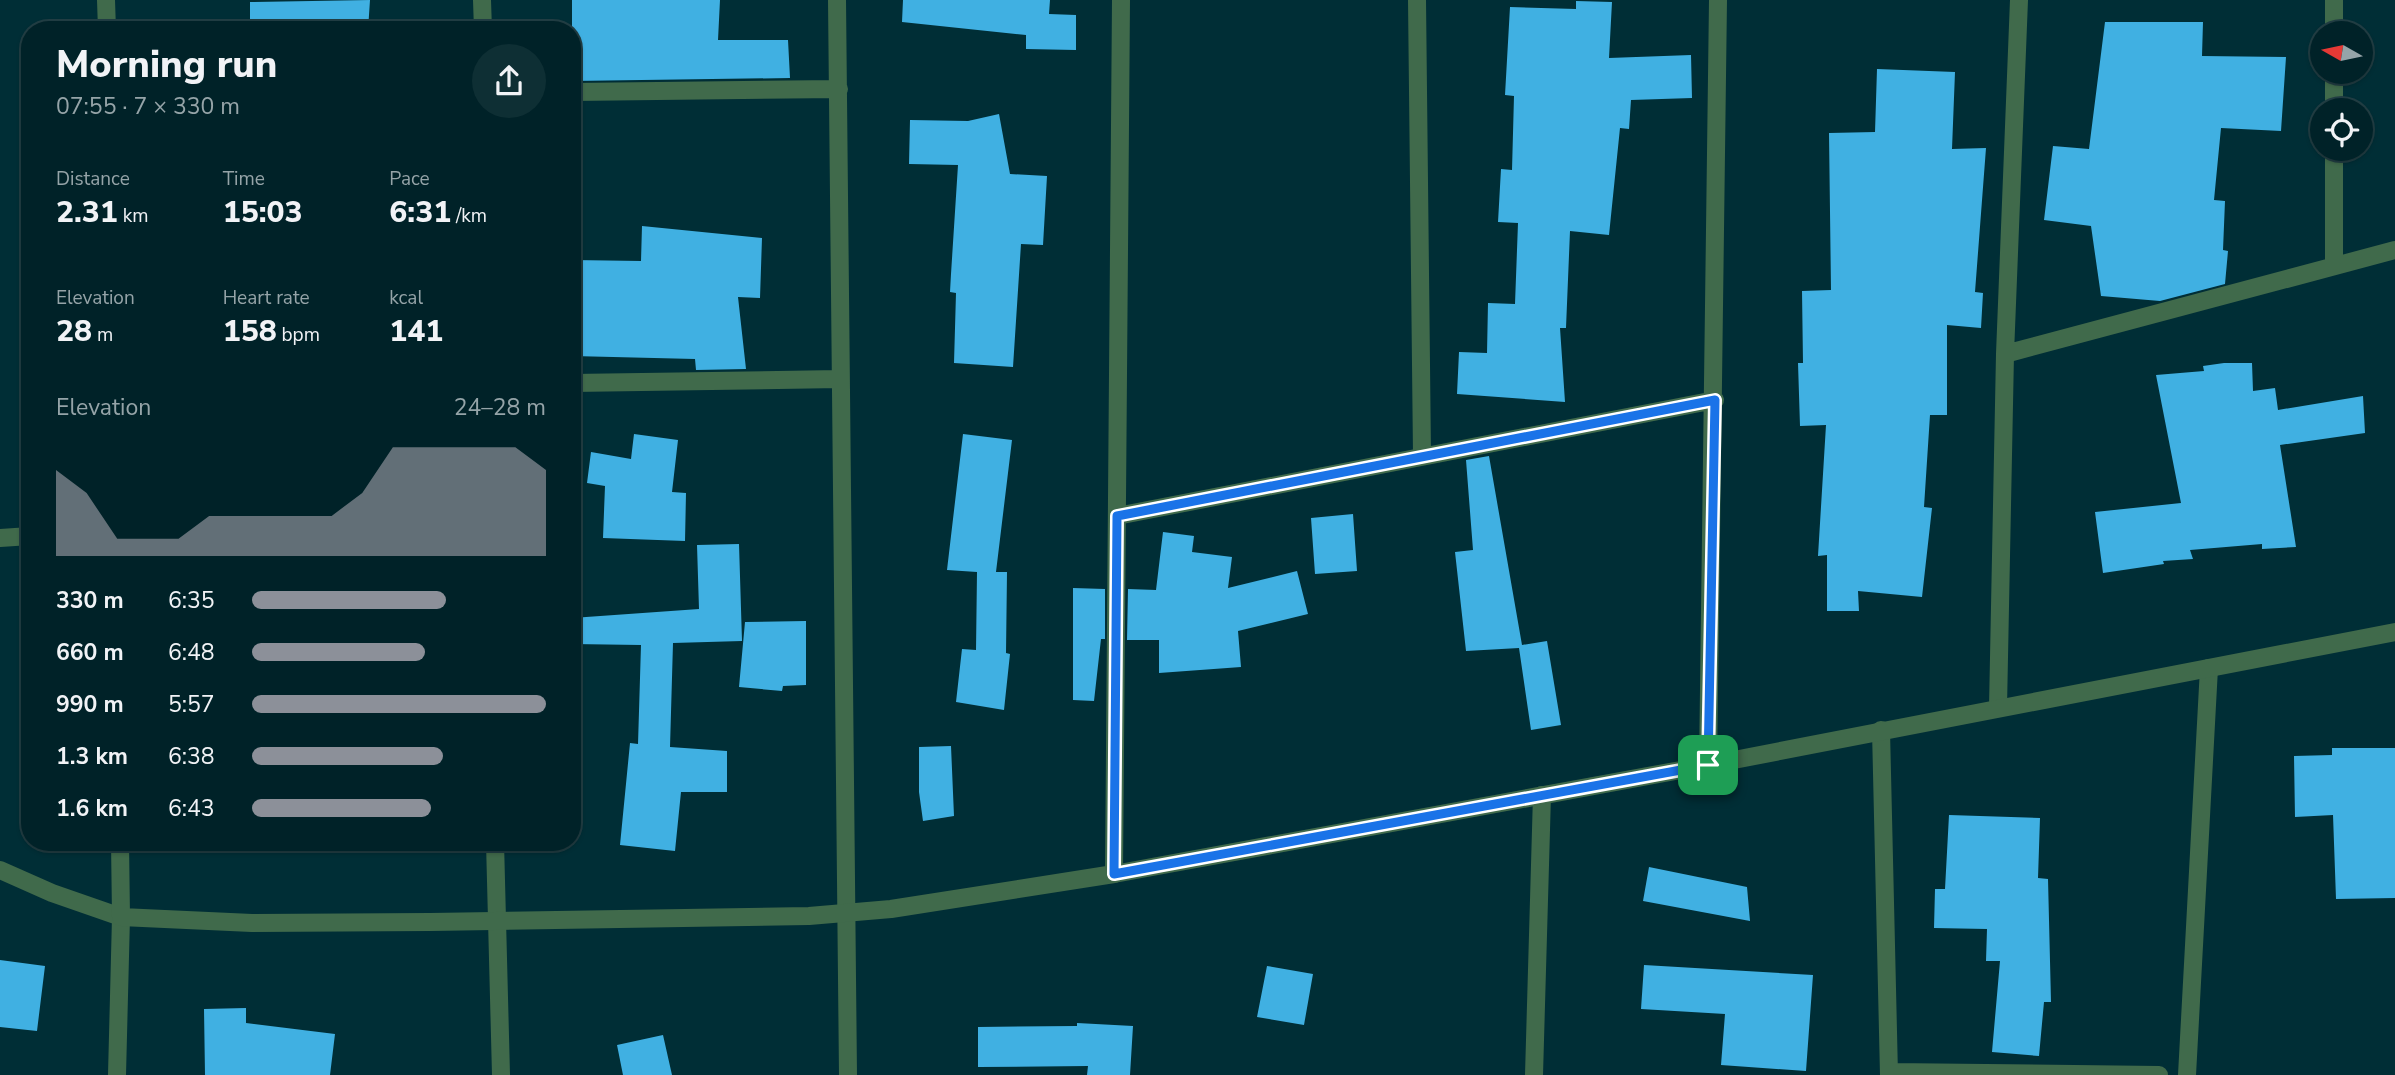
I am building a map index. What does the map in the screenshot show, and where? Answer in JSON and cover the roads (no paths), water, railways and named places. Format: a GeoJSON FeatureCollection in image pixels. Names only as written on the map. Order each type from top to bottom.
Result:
{"type":"FeatureCollection","features":[{"type":"Feature","properties":{"kind":"street"},"geometry":{"type":"LineString","coordinates":[[106,0],[107,21]]}},
{"type":"Feature","properties":{"kind":"street"},"geometry":{"type":"LineString","coordinates":[[482,0],[483,21]]}},
{"type":"Feature","properties":{"kind":"street"},"geometry":{"type":"LineString","coordinates":[[836,0],[848,1075]]}},
{"type":"Feature","properties":{"kind":"street"},"geometry":{"type":"LineString","coordinates":[[1114,874],[1121,0]]}},
{"type":"Feature","properties":{"kind":"street"},"geometry":{"type":"LineString","coordinates":[[1417,0],[1422,455]]}},
{"type":"Feature","properties":{"kind":"street"},"geometry":{"type":"LineString","coordinates":[[1708,765],[1715,400],[1718,0]]}},
{"type":"Feature","properties":{"kind":"street"},"geometry":{"type":"LineString","coordinates":[[1998,708],[2005,354],[2019,0]]}},
{"type":"Feature","properties":{"kind":"street"},"geometry":{"type":"LineString","coordinates":[[2333,0],[2334,21]]}},
{"type":"Feature","properties":{"kind":"street"},"geometry":{"type":"LineString","coordinates":[[581,92],[839,89]]}},
{"type":"Feature","properties":{"kind":"street"},"geometry":{"type":"LineString","coordinates":[[2334,161],[2334,265]]}},
{"type":"Feature","properties":{"kind":"street"},"geometry":{"type":"LineString","coordinates":[[2005,354],[2395,250]]}},
{"type":"Feature","properties":{"kind":"street"},"geometry":{"type":"LineString","coordinates":[[581,383],[840,379]]}},
{"type":"Feature","properties":{"kind":"street"},"geometry":{"type":"LineString","coordinates":[[1117,516],[1715,400]]}},
{"type":"Feature","properties":{"kind":"street"},"geometry":{"type":"LineString","coordinates":[[0,538],[21,537]]}},
{"type":"Feature","properties":{"kind":"street"},"geometry":{"type":"LineString","coordinates":[[0,870],[52,893],[121,917],[252,923],[809,916],[848,913],[923,905],[1114,874],[1708,765],[2395,632]]}},
{"type":"Feature","properties":{"kind":"street"},"geometry":{"type":"LineString","coordinates":[[2187,1075],[2209,667]]}},
{"type":"Feature","properties":{"kind":"street"},"geometry":{"type":"LineString","coordinates":[[1881,730],[1889,1074],[2159,1075]]}},
{"type":"Feature","properties":{"kind":"street"},"geometry":{"type":"LineString","coordinates":[[1534,1075],[1542,795]]}},
{"type":"Feature","properties":{"kind":"street"},"geometry":{"type":"LineString","coordinates":[[117,1075],[120,851]]}},
{"type":"Feature","properties":{"kind":"street"},"geometry":{"type":"LineString","coordinates":[[495,851],[501,1075]]}}]}
